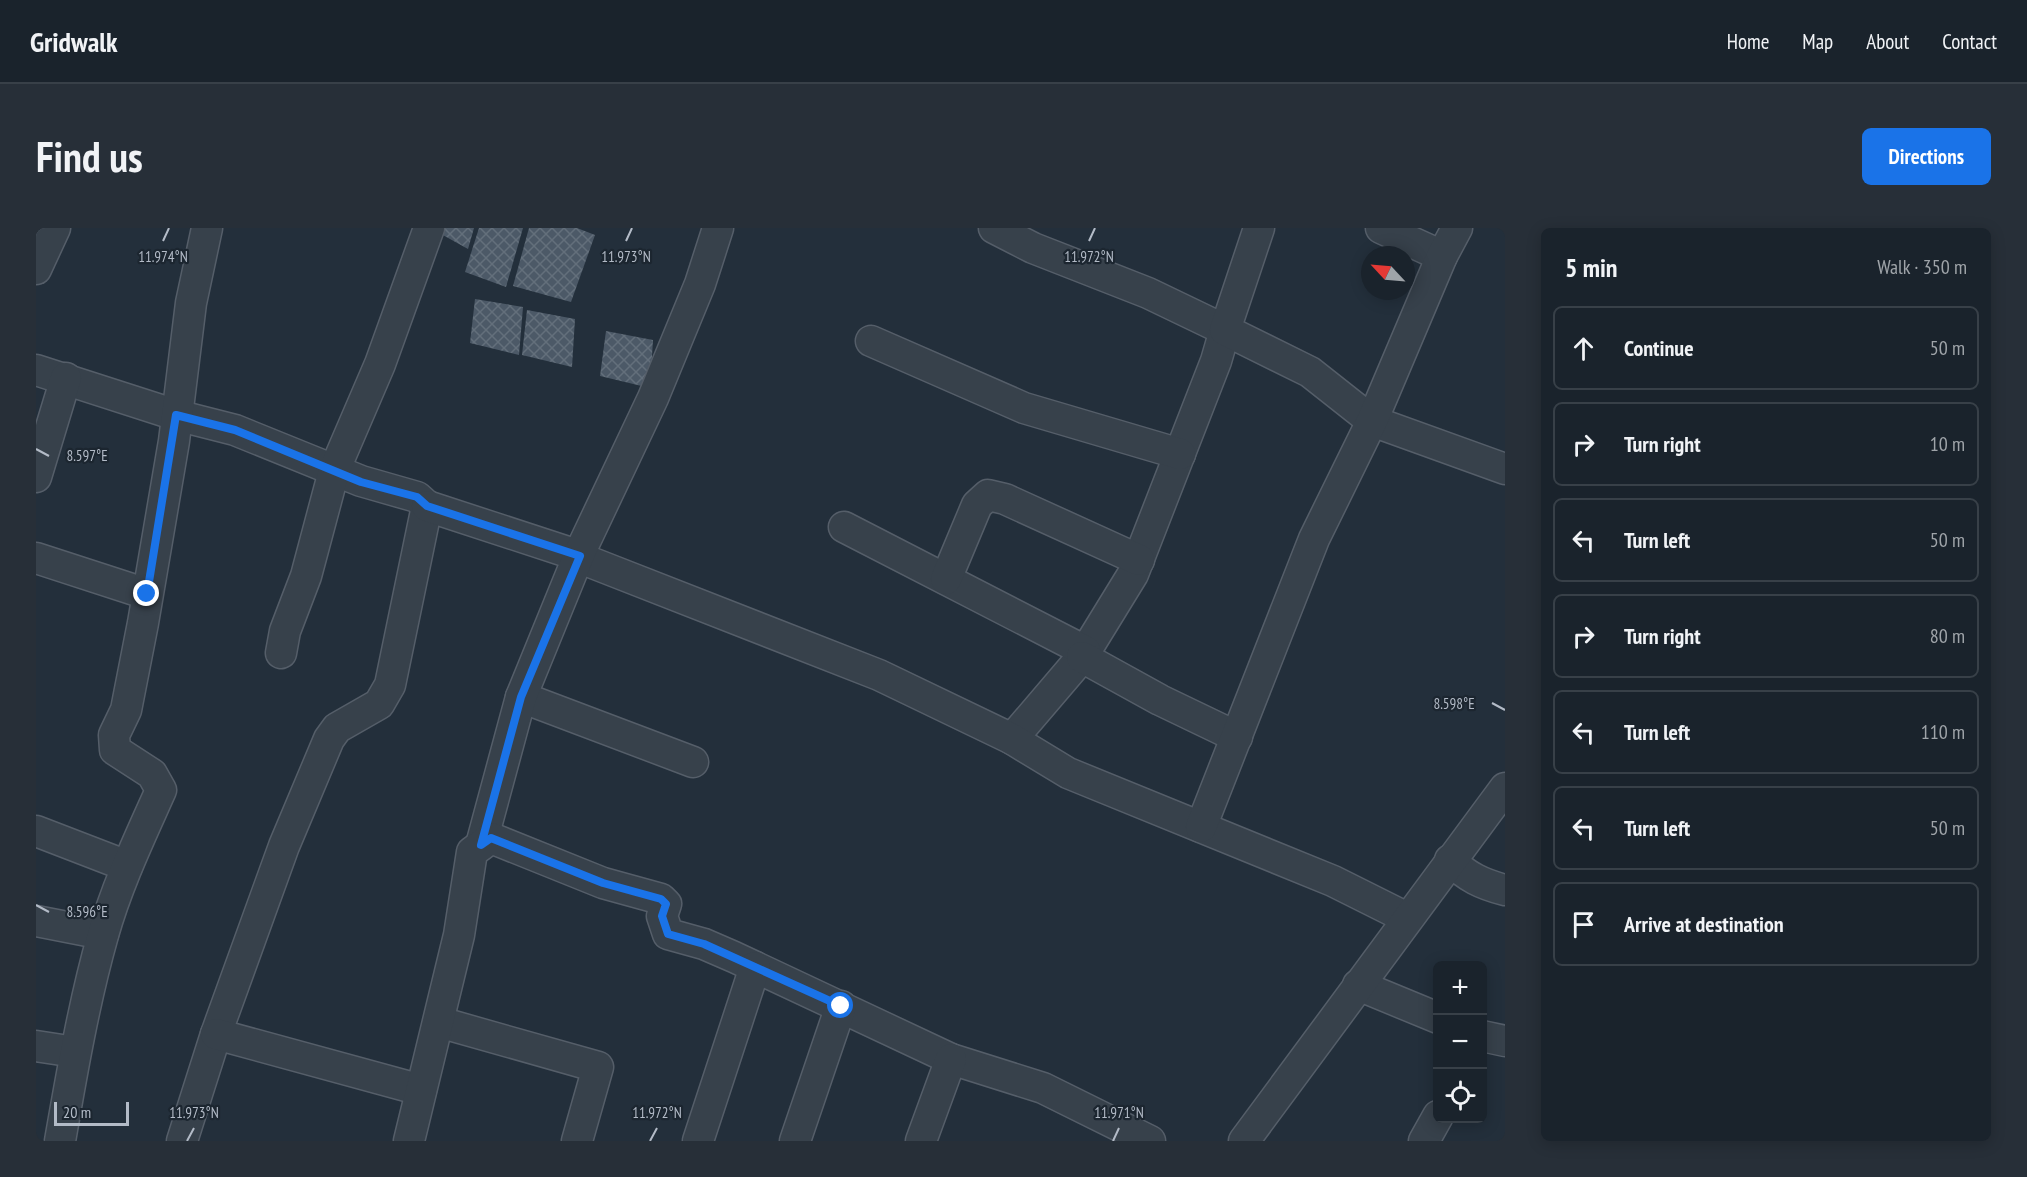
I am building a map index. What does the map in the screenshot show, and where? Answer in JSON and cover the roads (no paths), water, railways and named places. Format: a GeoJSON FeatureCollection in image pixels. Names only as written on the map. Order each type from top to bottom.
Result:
{"type":"FeatureCollection","features":[{"type":"Feature","properties":{"kind":"street"},"geometry":{"type":"LineString","coordinates":[[36,268],[55,228]]}},
{"type":"Feature","properties":{"kind":"street"},"geometry":{"type":"LineString","coordinates":[[60,1141],[75,1052],[103,934],[127,866],[161,790],[152,774],[115,750],[114,735],[126,710],[176,415],[191,303],[207,228]]}},
{"type":"Feature","properties":{"kind":"street"},"geometry":{"type":"LineString","coordinates":[[281,653],[285,631],[306,576],[334,471],[381,364],[429,228]]}},
{"type":"Feature","properties":{"kind":"street"},"geometry":{"type":"LineString","coordinates":[[481,845],[521,697],[580,556],[653,398],[700,284],[717,228]]}},
{"type":"Feature","properties":{"kind":"street"},"geometry":{"type":"LineString","coordinates":[[994,228],[1037,238],[1310,372],[1372,421],[1505,469]]}},
{"type":"Feature","properties":{"kind":"street"},"geometry":{"type":"LineString","coordinates":[[1012,739],[1083,654],[1139,560],[1216,361],[1259,228]]}},
{"type":"Feature","properties":{"kind":"street"},"geometry":{"type":"LineString","coordinates":[[1381,228],[1442,256]]}},
{"type":"Feature","properties":{"kind":"street"},"geometry":{"type":"LineString","coordinates":[[1201,827],[1314,539],[1372,421],[1442,256],[1457,228]]}},
{"type":"Feature","properties":{"kind":"street"},"geometry":{"type":"LineString","coordinates":[[871,341],[1024,408],[1180,453]]}},
{"type":"Feature","properties":{"kind":"street"},"geometry":{"type":"LineString","coordinates":[[36,370],[176,415],[235,430],[361,482],[417,497],[427,506],[580,556],[585,560],[879,675],[1012,739],[1068,773],[1333,881],[1407,918]]}},
{"type":"Feature","properties":{"kind":"street"},"geometry":{"type":"LineString","coordinates":[[36,477],[66,378]]}},
{"type":"Feature","properties":{"kind":"street"},"geometry":{"type":"LineString","coordinates":[[946,579],[977,505],[988,495],[1005,499],[1139,560]]}},
{"type":"Feature","properties":{"kind":"street"},"geometry":{"type":"LineString","coordinates":[[182,1141],[216,1034],[284,846],[329,739],[337,728],[379,704],[390,685],[427,506]]}},
{"type":"Feature","properties":{"kind":"street"},"geometry":{"type":"LineString","coordinates":[[844,527],[946,579],[1083,654],[1160,700],[1237,737]]}},
{"type":"Feature","properties":{"kind":"street"},"geometry":{"type":"LineString","coordinates":[[36,558],[147,594]]}},
{"type":"Feature","properties":{"kind":"street"},"geometry":{"type":"LineString","coordinates":[[521,697],[693,762]]}},
{"type":"Feature","properties":{"kind":"street"},"geometry":{"type":"LineString","coordinates":[[1244,1141],[1505,788]]}},
{"type":"Feature","properties":{"kind":"street"},"geometry":{"type":"LineString","coordinates":[[36,831],[127,866]]}},
{"type":"Feature","properties":{"kind":"street"},"geometry":{"type":"LineString","coordinates":[[409,1141],[459,935],[472,852],[491,838],[603,883],[661,899],[666,904],[662,916],[668,934],[704,944],[951,1059],[1043,1088],[1150,1141]]}},
{"type":"Feature","properties":{"kind":"street"},"geometry":{"type":"LineString","coordinates":[[1450,860],[1466,876],[1483,885],[1505,890]]}},
{"type":"Feature","properties":{"kind":"street"},"geometry":{"type":"LineString","coordinates":[[36,921],[103,934]]}},
{"type":"Feature","properties":{"kind":"street"},"geometry":{"type":"LineString","coordinates":[[698,1141],[755,967]]}},
{"type":"Feature","properties":{"kind":"street"},"geometry":{"type":"LineString","coordinates":[[1358,985],[1433,1016]]}},
{"type":"Feature","properties":{"kind":"street"},"geometry":{"type":"LineString","coordinates":[[795,1141],[841,1006]]}},
{"type":"Feature","properties":{"kind":"street"},"geometry":{"type":"LineString","coordinates":[[439,1022],[598,1067],[577,1141]]}},
{"type":"Feature","properties":{"kind":"street"},"geometry":{"type":"LineString","coordinates":[[216,1034],[421,1090]]}},
{"type":"Feature","properties":{"kind":"street"},"geometry":{"type":"LineString","coordinates":[[1487,1037],[1505,1041]]}},
{"type":"Feature","properties":{"kind":"street"},"geometry":{"type":"LineString","coordinates":[[36,1046],[75,1052]]}},
{"type":"Feature","properties":{"kind":"street"},"geometry":{"type":"LineString","coordinates":[[921,1141],[951,1059]]}},
{"type":"Feature","properties":{"kind":"street"},"geometry":{"type":"LineString","coordinates":[[1424,1141],[1433,1123]]}}]}
